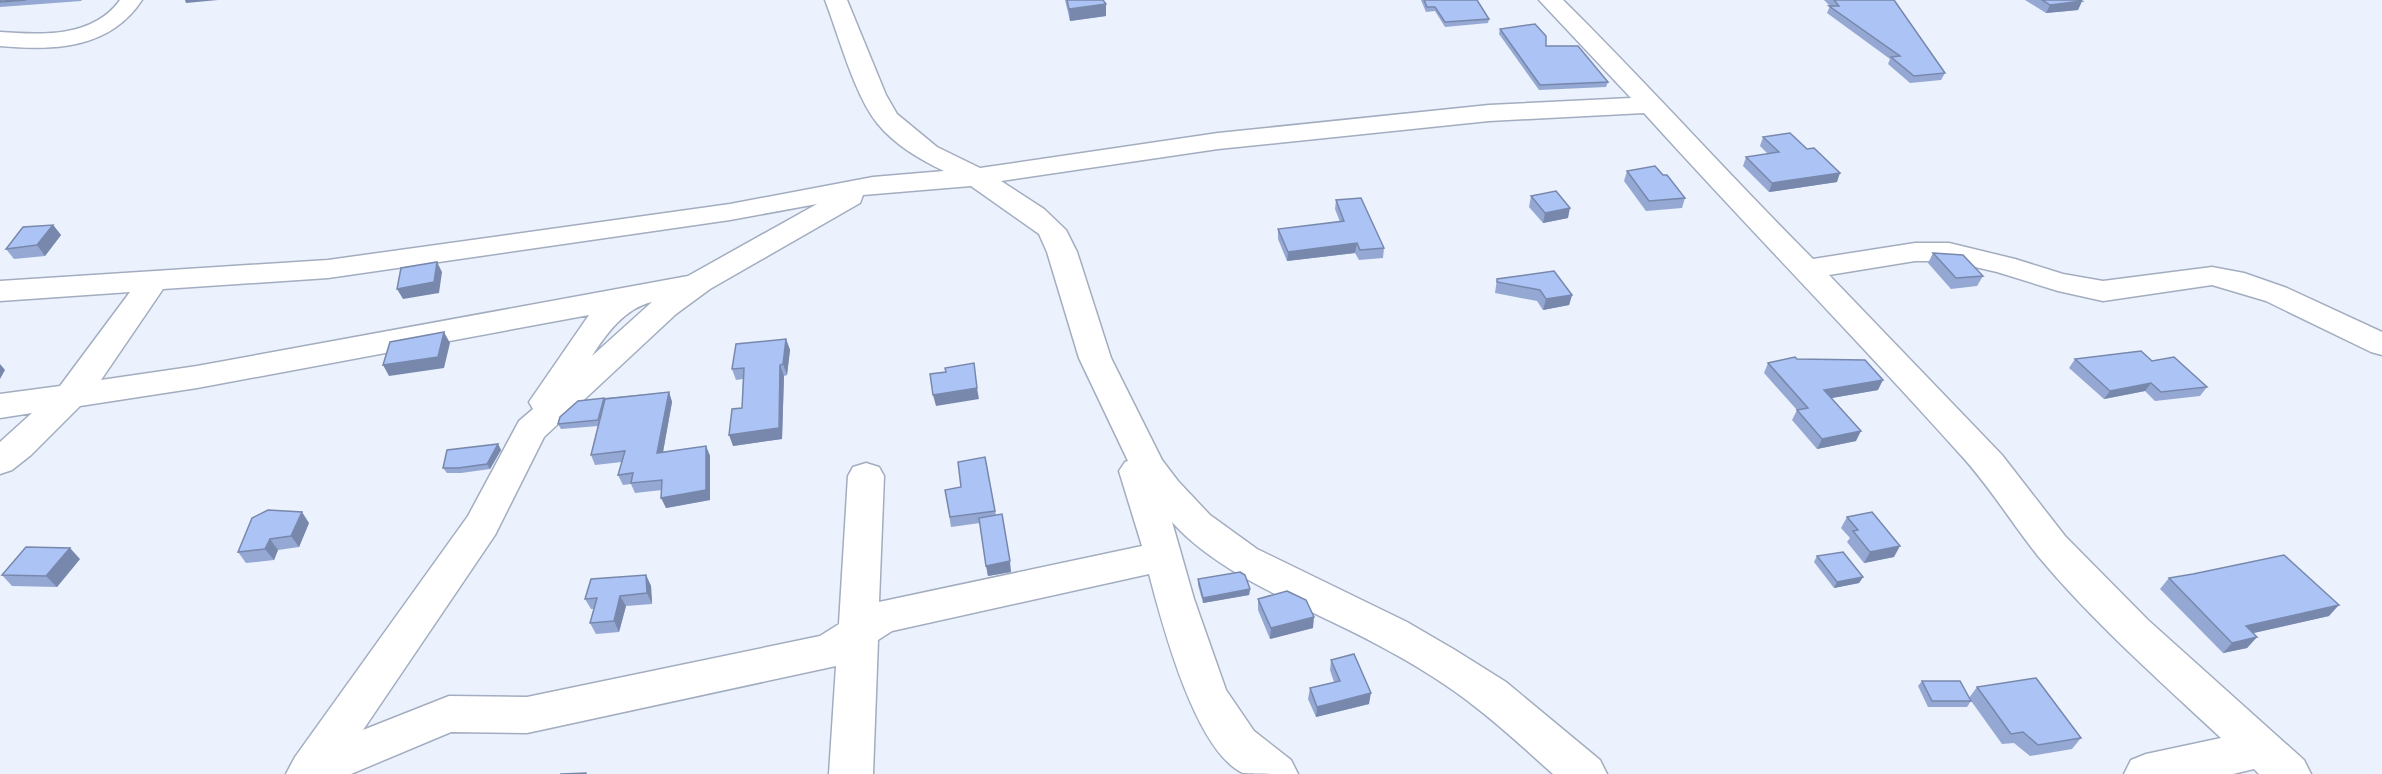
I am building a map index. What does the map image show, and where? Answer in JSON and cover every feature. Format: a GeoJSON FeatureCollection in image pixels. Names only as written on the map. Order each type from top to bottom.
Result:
{"type":"FeatureCollection","features":[{"type":"Feature","properties":{"kind":"street"},"geometry":{"type":"LineString","coordinates":[[0,39],[40,42],[85,33],[119,18],[128,9],[131,0]]}},
{"type":"Feature","properties":{"kind":"street"},"geometry":{"type":"LineString","coordinates":[[836,0],[874,95],[887,118],[904,135],[928,153],[976,177],[1034,215],[1052,230],[1062,252],[1095,358],[1104,378],[1148,466],[1165,490],[1197,525],[1244,559],[1393,634],[1441,662],[1491,695],[1585,774]]}},
{"type":"Feature","properties":{"kind":"street"},"geometry":{"type":"LineString","coordinates":[[1550,0],[1738,200],[1808,269],[1990,464],[2052,546],[2134,632],[2274,762]]}},
{"type":"Feature","properties":{"kind":"street"},"geometry":{"type":"LineString","coordinates":[[0,291],[328,269],[730,212],[873,184],[976,177],[1218,141],[1489,113],[1651,105]]}},
{"type":"Feature","properties":{"kind":"street"},"geometry":{"type":"LineString","coordinates":[[531,430],[665,307],[699,282],[928,153]]}},
{"type":"Feature","properties":{"kind":"street"},"geometry":{"type":"LineString","coordinates":[[1808,269],[1915,252],[1949,252],[2005,265],[2058,282],[2103,291],[2212,276],[2230,278],[2261,288],[2382,345]]}},
{"type":"Feature","properties":{"kind":"street"},"geometry":{"type":"LineString","coordinates":[[0,461],[19,446],[80,387],[154,280]]}},
{"type":"Feature","properties":{"kind":"street"},"geometry":{"type":"LineString","coordinates":[[0,406],[197,377],[699,282]]}},
{"type":"Feature","properties":{"kind":"street"},"geometry":{"type":"LineString","coordinates":[[309,772],[482,525],[563,373],[595,326],[629,297]]}},
{"type":"Feature","properties":{"kind":"street"},"geometry":{"type":"LineString","coordinates":[[1137,471],[1147,497],[1175,599],[1207,694],[1221,720],[1239,744],[1276,774]]}},
{"type":"Feature","properties":{"kind":"street"},"geometry":{"type":"LineString","coordinates":[[851,774],[866,476]]}},
{"type":"Feature","properties":{"kind":"street"},"geometry":{"type":"LineString","coordinates":[[309,772],[449,714],[527,715],[830,651],[882,617],[1164,556]]}},
{"type":"Feature","properties":{"kind":"street"},"geometry":{"type":"LineString","coordinates":[[2146,774],[2274,762]]}},
{"type":"Feature","properties":{"kind":"building"},"geometry":{"type":"Polygon","coordinates":[[[0,0],[26,0],[0,2],[0,0]]]}},
{"type":"Feature","properties":{"kind":"building"},"geometry":{"type":"Polygon","coordinates":[[[1067,0],[1103,0],[1106,4],[1069,9],[1067,0]]]}},
{"type":"Feature","properties":{"kind":"building"},"geometry":{"type":"Polygon","coordinates":[[[1424,0],[1477,0],[1489,19],[1445,22],[1435,7],[1427,7],[1424,0]]]}},
{"type":"Feature","properties":{"kind":"building"},"geometry":{"type":"Polygon","coordinates":[[[1834,0],[1894,0],[1945,73],[1914,76],[1891,57],[1900,56],[1829,6],[1839,6],[1834,0]]]}},
{"type":"Feature","properties":{"kind":"building"},"geometry":{"type":"Polygon","coordinates":[[[2042,0],[2080,0],[2082,1],[2050,5],[2042,0]]]}},
{"type":"Feature","properties":{"kind":"building"},"geometry":{"type":"Polygon","coordinates":[[[1535,24],[1546,36],[1546,46],[1578,46],[1608,82],[1540,85],[1500,29],[1535,24]]]}},
{"type":"Feature","properties":{"kind":"building"},"geometry":{"type":"Polygon","coordinates":[[[1790,133],[1807,149],[1814,148],[1840,173],[1772,183],[1746,157],[1779,152],[1763,137],[1790,133]]]}},
{"type":"Feature","properties":{"kind":"building"},"geometry":{"type":"Polygon","coordinates":[[[1655,166],[1663,175],[1667,175],[1685,198],[1649,201],[1627,171],[1655,166]]]}},
{"type":"Feature","properties":{"kind":"building"},"geometry":{"type":"Polygon","coordinates":[[[1556,191],[1570,208],[1545,213],[1531,196],[1556,191]]]}},
{"type":"Feature","properties":{"kind":"building"},"geometry":{"type":"Polygon","coordinates":[[[1361,198],[1384,248],[1360,250],[1357,243],[1288,252],[1278,229],[1344,221],[1336,200],[1361,198]]]}},
{"type":"Feature","properties":{"kind":"building"},"geometry":{"type":"Polygon","coordinates":[[[53,225],[37,245],[6,249],[23,227],[53,225]]]}},
{"type":"Feature","properties":{"kind":"building"},"geometry":{"type":"Polygon","coordinates":[[[1933,253],[1963,255],[1983,276],[1956,278],[1933,253]]]}},
{"type":"Feature","properties":{"kind":"building"},"geometry":{"type":"Polygon","coordinates":[[[437,262],[434,282],[397,289],[401,268],[437,262]]]}},
{"type":"Feature","properties":{"kind":"building"},"geometry":{"type":"Polygon","coordinates":[[[1554,271],[1572,295],[1546,299],[1540,290],[1497,282],[1497,279],[1554,271]]]}},
{"type":"Feature","properties":{"kind":"building"},"geometry":{"type":"Polygon","coordinates":[[[444,332],[438,357],[383,365],[390,342],[444,332]]]}},
{"type":"Feature","properties":{"kind":"building"},"geometry":{"type":"Polygon","coordinates":[[[786,339],[783,364],[780,365],[779,428],[729,435],[732,409],[742,408],[744,368],[732,369],[736,344],[786,339]]]}},
{"type":"Feature","properties":{"kind":"building"},"geometry":{"type":"Polygon","coordinates":[[[2141,351],[2152,361],[2174,357],[2207,387],[2161,392],[2151,383],[2110,391],[2075,359],[2141,351]]]}},
{"type":"Feature","properties":{"kind":"building"},"geometry":{"type":"Polygon","coordinates":[[[1795,357],[1797,359],[1865,360],[1883,380],[1824,390],[1861,431],[1822,439],[1797,410],[1808,408],[1768,363],[1795,357]]]}},
{"type":"Feature","properties":{"kind":"building"},"geometry":{"type":"Polygon","coordinates":[[[974,363],[977,388],[933,395],[930,374],[946,372],[945,368],[974,363]]]}},
{"type":"Feature","properties":{"kind":"building"},"geometry":{"type":"Polygon","coordinates":[[[669,392],[657,453],[706,446],[706,490],[661,498],[662,480],[631,483],[633,473],[618,475],[625,451],[591,455],[605,399],[669,392]]]}},
{"type":"Feature","properties":{"kind":"building"},"geometry":{"type":"Polygon","coordinates":[[[604,398],[598,420],[558,424],[560,417],[578,401],[604,398]]]}},
{"type":"Feature","properties":{"kind":"building"},"geometry":{"type":"Polygon","coordinates":[[[498,444],[487,464],[443,468],[447,450],[498,444]]]}},
{"type":"Feature","properties":{"kind":"building"},"geometry":{"type":"Polygon","coordinates":[[[985,457],[995,511],[950,517],[945,490],[961,487],[958,462],[985,457]]]}},
{"type":"Feature","properties":{"kind":"building"},"geometry":{"type":"Polygon","coordinates":[[[268,510],[302,512],[291,536],[270,539],[265,549],[238,552],[252,518],[268,510]]]}},
{"type":"Feature","properties":{"kind":"building"},"geometry":{"type":"Polygon","coordinates":[[[1872,512],[1900,546],[1870,552],[1853,531],[1858,530],[1847,517],[1872,512]]]}},
{"type":"Feature","properties":{"kind":"building"},"geometry":{"type":"Polygon","coordinates":[[[1002,514],[1010,561],[986,566],[979,518],[1002,514]]]}},
{"type":"Feature","properties":{"kind":"building"},"geometry":{"type":"Polygon","coordinates":[[[26,547],[70,548],[46,576],[2,575],[26,547]]]}},
{"type":"Feature","properties":{"kind":"building"},"geometry":{"type":"Polygon","coordinates":[[[1843,552],[1863,577],[1837,582],[1817,556],[1843,552]]]}},
{"type":"Feature","properties":{"kind":"building"},"geometry":{"type":"Polygon","coordinates":[[[2284,555],[2339,605],[2246,626],[2257,637],[2232,643],[2169,578],[2193,574],[2284,555]]]}},
{"type":"Feature","properties":{"kind":"building"},"geometry":{"type":"Polygon","coordinates":[[[1240,572],[1245,575],[1250,589],[1203,598],[1198,579],[1240,572]]]}},
{"type":"Feature","properties":{"kind":"building"},"geometry":{"type":"Polygon","coordinates":[[[646,575],[647,593],[620,596],[614,621],[590,623],[597,598],[585,599],[591,579],[646,575]]]}},
{"type":"Feature","properties":{"kind":"building"},"geometry":{"type":"Polygon","coordinates":[[[1287,591],[1306,600],[1314,617],[1271,628],[1258,599],[1287,591]]]}},
{"type":"Feature","properties":{"kind":"building"},"geometry":{"type":"Polygon","coordinates":[[[1354,654],[1371,693],[1317,707],[1310,688],[1340,681],[1331,660],[1354,654]]]}},
{"type":"Feature","properties":{"kind":"building"},"geometry":{"type":"Polygon","coordinates":[[[2036,678],[2081,738],[2038,745],[2023,732],[2011,734],[1977,687],[2036,678]]]}},
{"type":"Feature","properties":{"kind":"building"},"geometry":{"type":"Polygon","coordinates":[[[1922,681],[1960,681],[1971,701],[1932,701],[1922,681]]]}}]}
